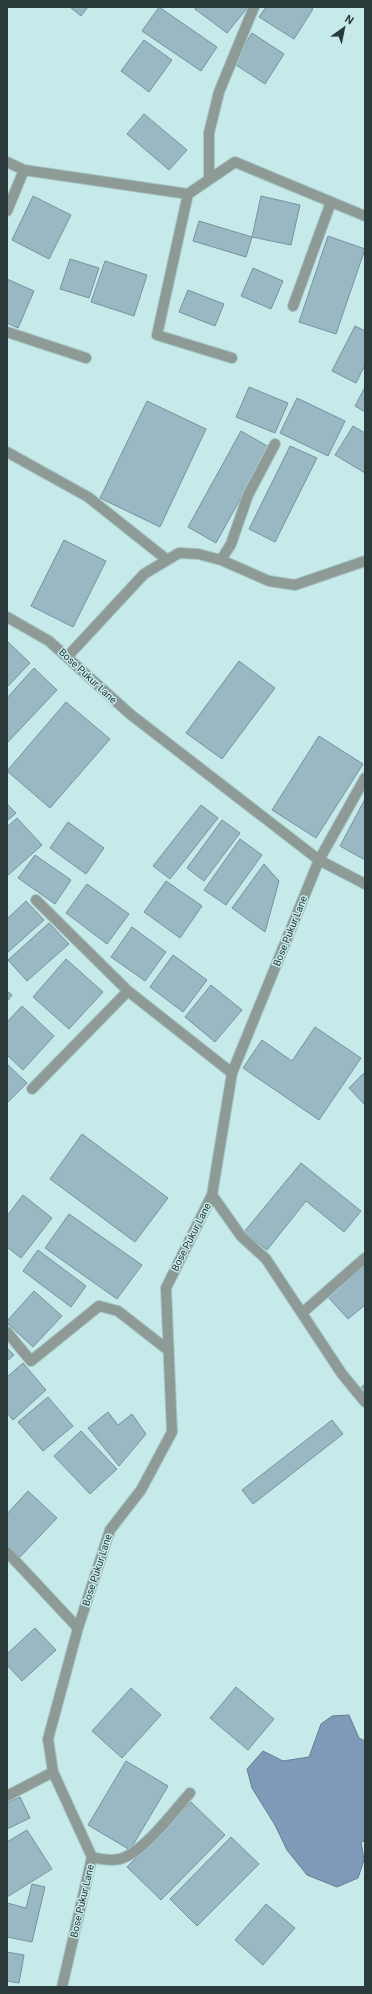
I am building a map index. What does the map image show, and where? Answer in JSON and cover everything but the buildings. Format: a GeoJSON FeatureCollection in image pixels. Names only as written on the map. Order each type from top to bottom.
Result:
{"type":"FeatureCollection","features":[{"type":"Feature","properties":{"kind":"street"},"geometry":{"type":"LineString","coordinates":[[209,178],[209,133],[219,92],[254,7]]}},
{"type":"Feature","properties":{"kind":"street"},"geometry":{"type":"LineString","coordinates":[[7,162],[24,170],[188,194]]}},
{"type":"Feature","properties":{"kind":"street"},"geometry":{"type":"LineString","coordinates":[[232,358],[158,335],[188,194],[209,178],[235,162],[365,216]]}},
{"type":"Feature","properties":{"kind":"street"},"geometry":{"type":"LineString","coordinates":[[7,211],[24,170]]}},
{"type":"Feature","properties":{"kind":"street"},"geometry":{"type":"LineString","coordinates":[[293,306],[331,202]]}},
{"type":"Feature","properties":{"kind":"street"},"geometry":{"type":"LineString","coordinates":[[7,332],[86,358]]}},
{"type":"Feature","properties":{"kind":"street"},"geometry":{"type":"LineString","coordinates":[[221,560],[231,544],[248,495],[275,444]]}},
{"type":"Feature","properties":{"kind":"street"},"geometry":{"type":"LineString","coordinates":[[7,452],[88,497],[166,559]]}},
{"type":"Feature","properties":{"kind":"street"},"geometry":{"type":"LineString","coordinates":[[67,657],[144,574],[166,559],[179,553],[198,554],[221,560],[270,582],[295,585],[365,561]]}},
{"type":"Feature","properties":{"kind":"street","name":"Bose Pukur Lane"},"geometry":{"type":"LineString","coordinates":[[7,617],[49,641],[130,714],[319,860],[232,1073],[212,1195],[166,1288],[172,1432],[141,1490],[110,1530],[78,1628],[48,1739],[53,1772],[92,1858],[62,1987]]}},
{"type":"Feature","properties":{"kind":"street"},"geometry":{"type":"LineString","coordinates":[[365,778],[319,860],[365,884]]}},
{"type":"Feature","properties":{"kind":"street"},"geometry":{"type":"LineString","coordinates":[[36,900],[128,991],[232,1073]]}},
{"type":"Feature","properties":{"kind":"street"},"geometry":{"type":"LineString","coordinates":[[32,1089],[128,991]]}},
{"type":"Feature","properties":{"kind":"street"},"geometry":{"type":"LineString","coordinates":[[212,1195],[241,1236],[266,1259],[342,1374],[365,1402]]}},
{"type":"Feature","properties":{"kind":"street"},"geometry":{"type":"LineString","coordinates":[[302,1313],[365,1258]]}},
{"type":"Feature","properties":{"kind":"street"},"geometry":{"type":"LineString","coordinates":[[7,1332],[31,1361],[99,1306],[118,1311],[168,1350]]}},
{"type":"Feature","properties":{"kind":"street"},"geometry":{"type":"LineString","coordinates":[[7,1552],[78,1628]]}},
{"type":"Feature","properties":{"kind":"street"},"geometry":{"type":"LineString","coordinates":[[7,1796],[53,1772]]}},
{"type":"Feature","properties":{"kind":"street"},"geometry":{"type":"LineString","coordinates":[[92,1858],[106,1860],[121,1859],[138,1849],[190,1793]]}},
{"type":"Feature","properties":{"kind":"water"},"geometry":{"type":"Polygon","coordinates":[[[349,1715],[359,1738],[365,1741],[365,1841],[361,1842],[364,1860],[358,1878],[337,1887],[307,1875],[287,1850],[275,1825],[252,1788],[247,1769],[263,1751],[283,1761],[309,1757],[321,1724],[332,1716],[349,1715]]]}}]}
